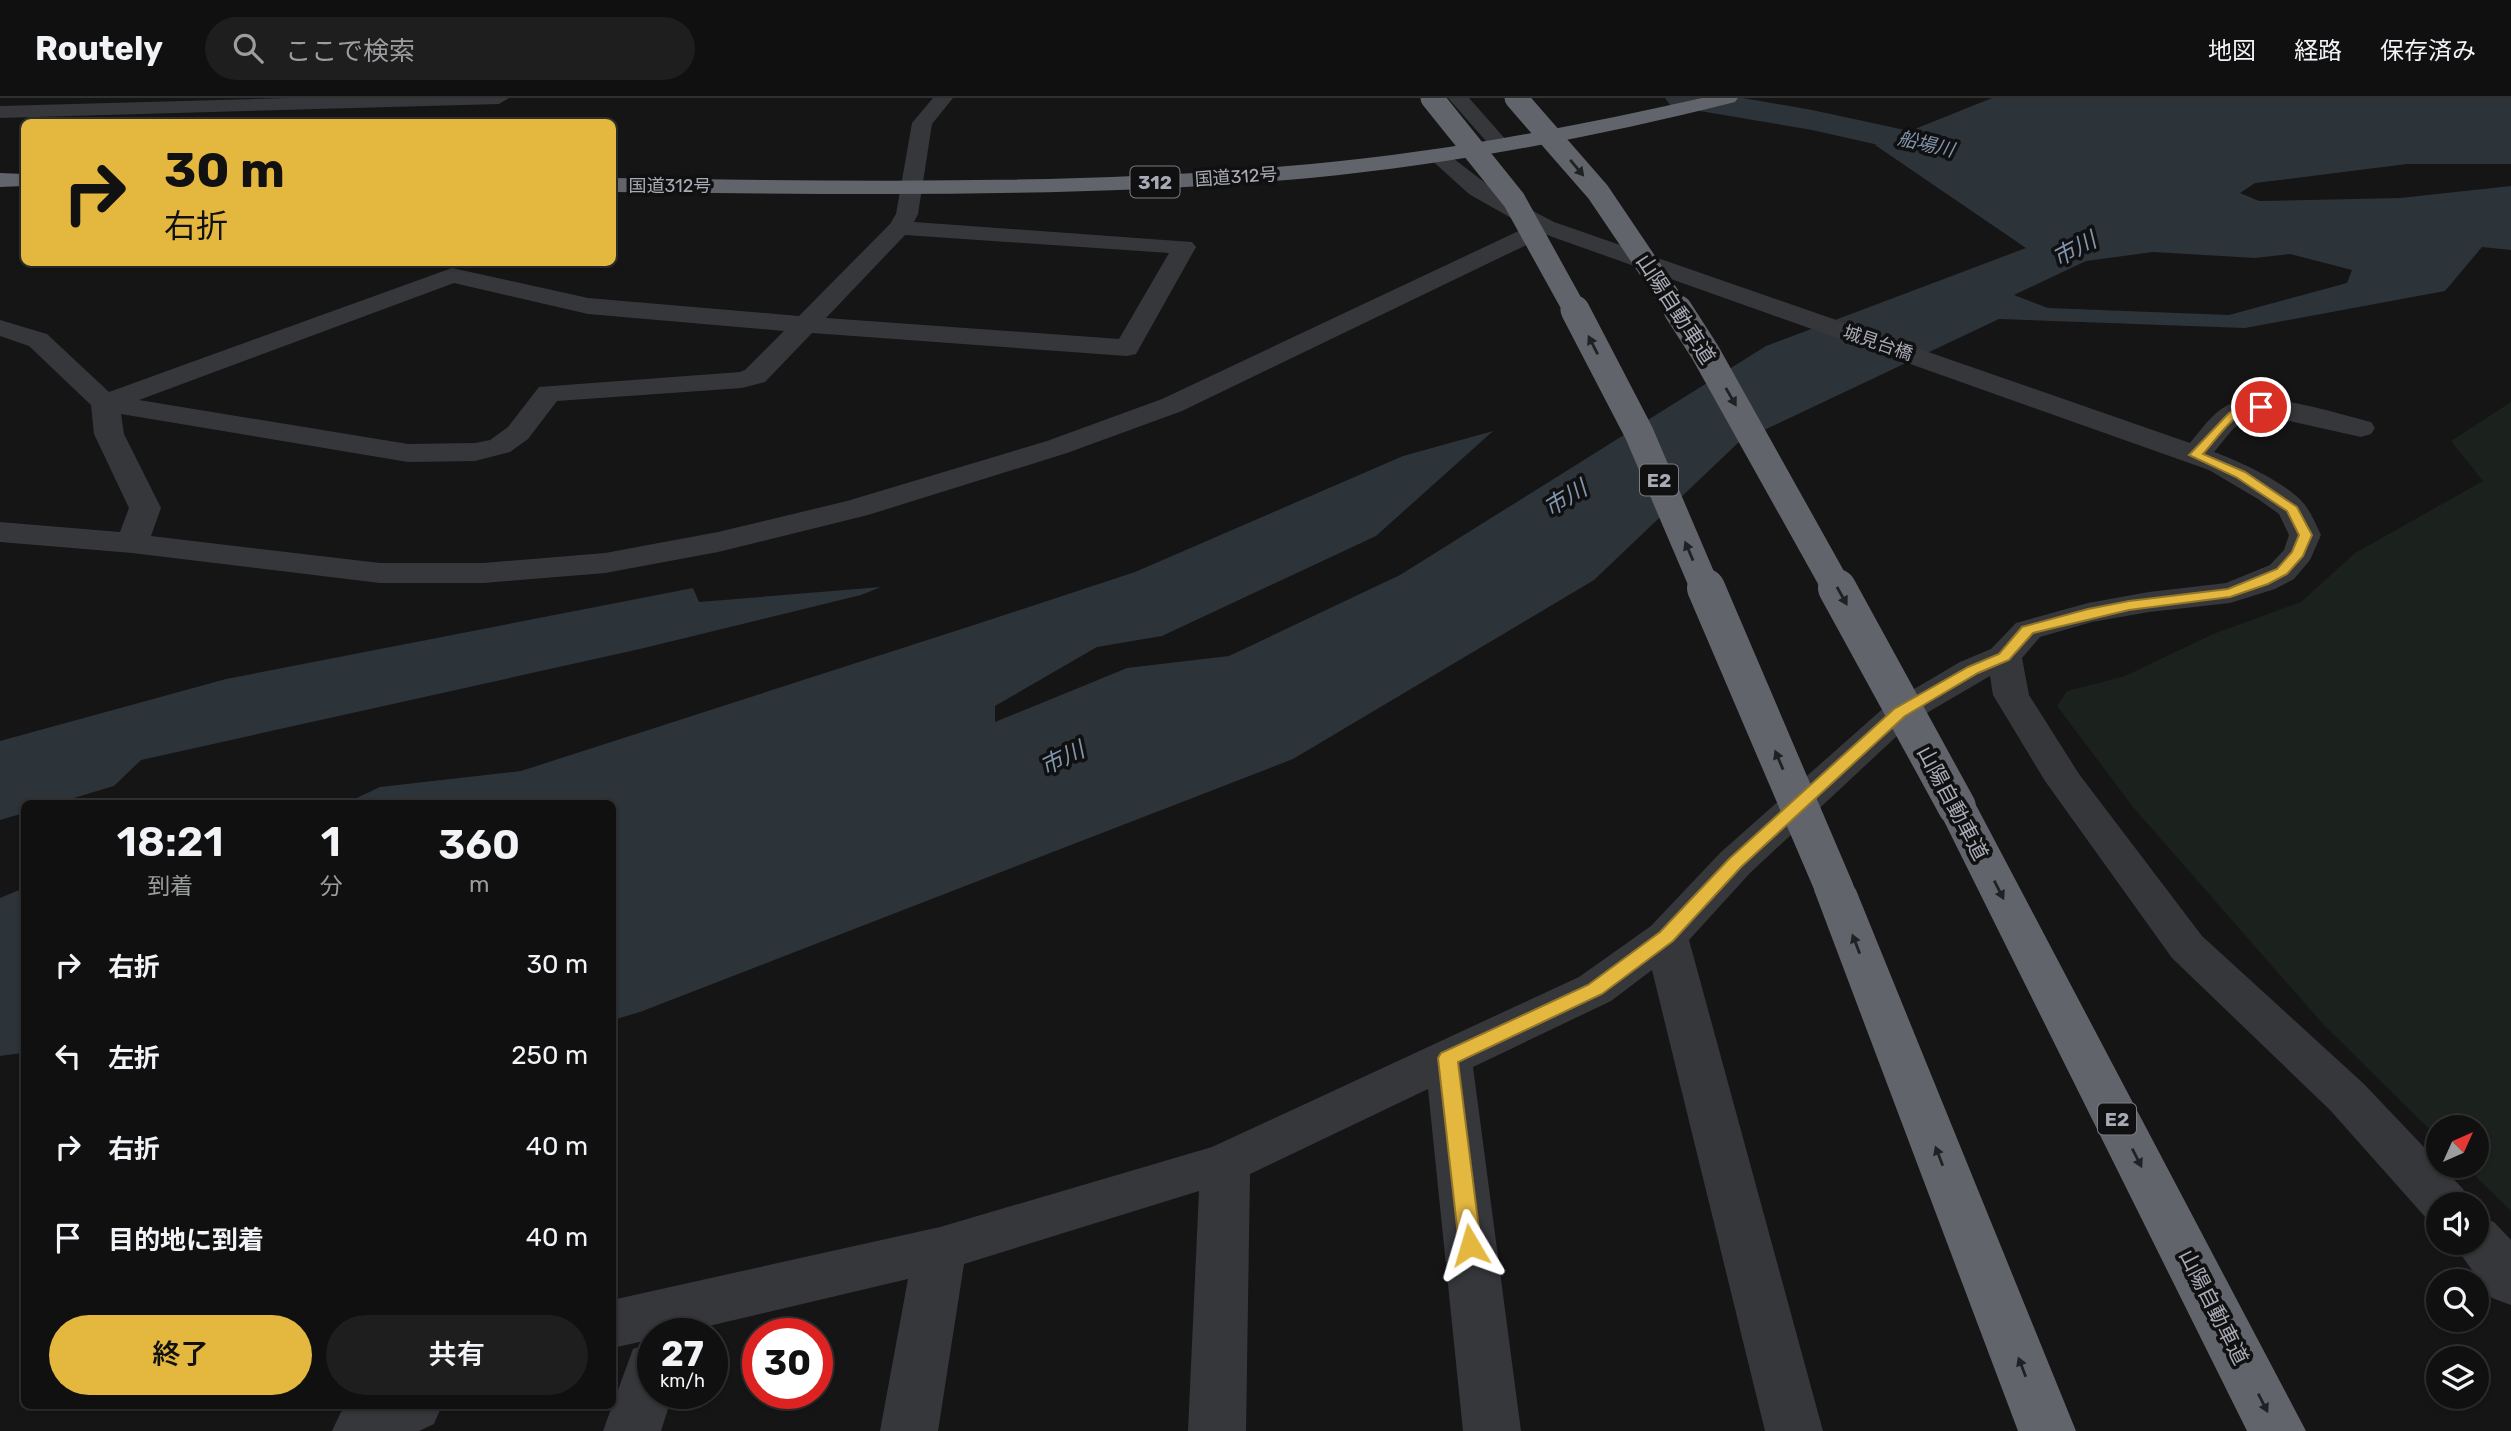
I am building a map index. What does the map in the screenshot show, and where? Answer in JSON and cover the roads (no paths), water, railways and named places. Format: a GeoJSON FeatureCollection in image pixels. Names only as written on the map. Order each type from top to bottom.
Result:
{"type":"FeatureCollection","features":[{"type":"Feature","properties":{"kind":"highway","name":"E2"},"geometry":{"type":"LineString","coordinates":[[1432,98],[1514,200],[1553,267],[1639,433],[1835,890],[2047,1431]]}},
{"type":"Feature","properties":{"kind":"highway","name":"山陽自動車道"},"geometry":{"type":"LineString","coordinates":[[1516,98],[1598,192],[1705,352],[1957,807],[2277,1431]]}},
{"type":"Feature","properties":{"kind":"highway","name":"国道312号"},"geometry":{"type":"LineString","coordinates":[[616,185],[1042,187],[1196,180],[1312,171],[1438,156],[1726,98]]}},
{"type":"Feature","properties":{"kind":"highway"},"geometry":{"type":"LineString","coordinates":[[0,180],[21,180]]}},
{"type":"Feature","properties":{"kind":"street"},"geometry":{"type":"LineString","coordinates":[[0,112],[499,98]]}},
{"type":"Feature","properties":{"kind":"street"},"geometry":{"type":"LineString","coordinates":[[0,328],[38,340],[105,403],[408,453],[475,452],[500,446],[519,433],[548,393],[742,380],[755,376],[899,228],[907,214],[922,123],[943,98]]}},
{"type":"Feature","properties":{"kind":"street"},"geometry":{"type":"LineString","coordinates":[[1458,98],[1500,145]]}},
{"type":"Feature","properties":{"kind":"street","name":"城見台橋"},"geometry":{"type":"LineString","coordinates":[[1438,156],[1476,191],[1497,205],[1553,229],[2195,455],[2240,474],[2292,509],[2305,535],[2299,553],[2282,572],[2263,582],[2230,593],[2149,602],[2088,613],[2028,630],[2004,657]]}},
{"type":"Feature","properties":{"kind":"street"},"geometry":{"type":"LineString","coordinates":[[105,403],[452,275],[587,306],[624,311],[1127,348],[1184,247],[899,228]]}},
{"type":"Feature","properties":{"kind":"street"},"geometry":{"type":"LineString","coordinates":[[0,532],[132,543],[380,573],[484,573],[605,563],[719,542],[897,496],[1057,447],[1172,405],[1553,229]]}},
{"type":"Feature","properties":{"kind":"street"},"geometry":{"type":"LineString","coordinates":[[105,403],[109,434],[145,508],[132,543]]}},
{"type":"Feature","properties":{"kind":"street"},"geometry":{"type":"LineString","coordinates":[[2195,455],[2233,415],[2244,408],[2261,407],[2361,428]]}},
{"type":"Feature","properties":{"kind":"street"},"geometry":{"type":"LineString","coordinates":[[682,1318],[940,1249],[1225,1163],[1595,989],[1666,937],[1735,863],[1900,713],[1973,670],[2004,657],[2011,695],[2064,781],[2188,947],[2347,1097],[2434,1192]]}},
{"type":"Feature","properties":{"kind":"street"},"geometry":{"type":"LineString","coordinates":[[1666,937],[1794,1431]]}},
{"type":"Feature","properties":{"kind":"street"},"geometry":{"type":"LineString","coordinates":[[1448,1058],[1492,1431]]}},
{"type":"Feature","properties":{"kind":"street"},"geometry":{"type":"LineString","coordinates":[[1217,1431],[1225,1163]]}},
{"type":"Feature","properties":{"kind":"street"},"geometry":{"type":"LineString","coordinates":[[909,1431],[940,1249]]}},
{"type":"Feature","properties":{"kind":"street"},"geometry":{"type":"LineString","coordinates":[[616,1324],[637,1323]]}},
{"type":"Feature","properties":{"kind":"street"},"geometry":{"type":"LineString","coordinates":[[361,1431],[406,1409]]}},
{"type":"Feature","properties":{"kind":"street"},"geometry":{"type":"LineString","coordinates":[[632,1431],[639,1409]]}},
{"type":"Feature","properties":{"kind":"water","name":"市川"},"geometry":{"type":"Polygon","coordinates":[[[1992,98],[2511,98],[2511,164],[2407,164],[2255,183],[2240,193],[2259,201],[2400,198],[2511,186],[2511,250],[2482,247],[2445,291],[2245,328],[1999,319],[1739,442],[1594,580],[1293,759],[640,1012],[616,1019],[616,800],[352,800],[380,787],[521,771],[977,624],[1135,572],[1403,456],[1493,431],[1376,536],[1162,636],[1097,647],[995,706],[995,722],[1127,668],[1229,656],[1400,575],[1766,346],[2026,248],[1875,145],[1992,98]],[[2153,252],[2086,261],[2014,295],[2048,308],[2229,315],[2347,283],[2352,270],[2290,254],[2255,258],[2153,252]]]}},
{"type":"Feature","properties":{"kind":"water"},"geometry":{"type":"Polygon","coordinates":[[[881,587],[861,595],[640,649],[141,760],[114,786],[67,800],[21,800],[21,814],[0,820],[0,741],[226,679],[693,588],[699,602],[881,587]]]}},
{"type":"Feature","properties":{"kind":"water"},"geometry":{"type":"Polygon","coordinates":[[[21,889],[21,1053],[0,1056],[0,898],[21,889]]]}},
{"type":"Feature","properties":{"kind":"waterway","name":"船場川"},"geometry":{"type":"LineString","coordinates":[[1682,98],[1812,120],[1985,158]]}}]}
